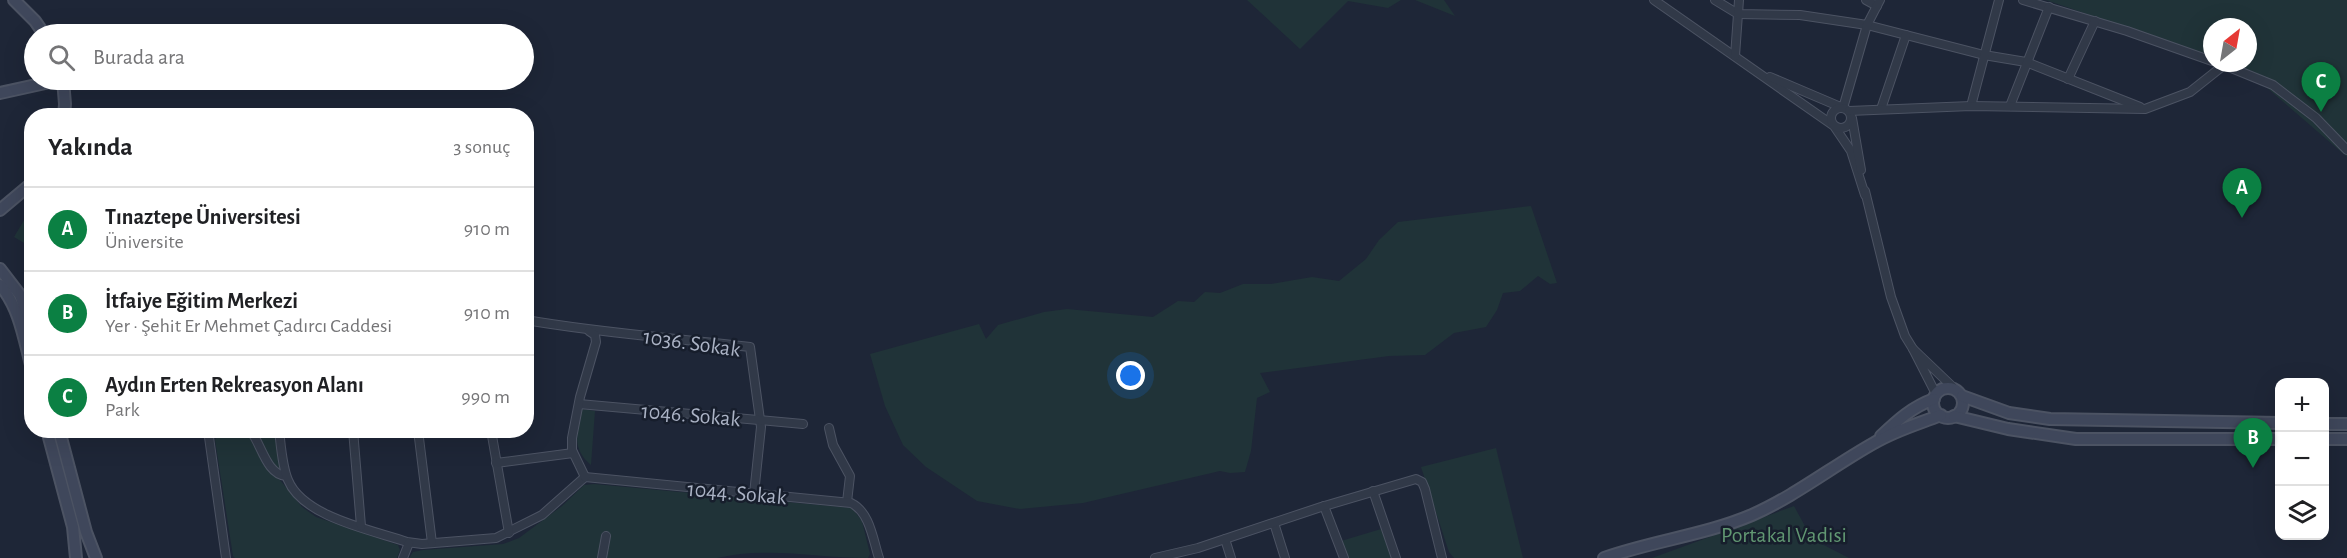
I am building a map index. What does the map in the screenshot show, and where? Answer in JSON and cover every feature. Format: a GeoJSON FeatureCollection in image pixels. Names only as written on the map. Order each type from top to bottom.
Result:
{"type":"FeatureCollection","features":[{"type":"Feature","properties":{"kind":"main road"},"geometry":{"type":"LineString","coordinates":[[14,0],[37,24]]}},
{"type":"Feature","properties":{"kind":"main road"},"geometry":{"type":"LineString","coordinates":[[0,93],[24,88]]}},
{"type":"Feature","properties":{"kind":"main road"},"geometry":{"type":"LineString","coordinates":[[63,90],[65,108]]}},
{"type":"Feature","properties":{"kind":"main road"},"geometry":{"type":"LineString","coordinates":[[1,211],[24,190]]}},
{"type":"Feature","properties":{"kind":"main road"},"geometry":{"type":"LineString","coordinates":[[0,269],[20,295],[24,306]]}},
{"type":"Feature","properties":{"kind":"main road"},"geometry":{"type":"LineString","coordinates":[[0,285],[17,312],[24,339]]}},
{"type":"Feature","properties":{"kind":"main road"},"geometry":{"type":"LineString","coordinates":[[1875,442],[1901,416],[1949,388],[2009,413],[2071,421],[2275,423]]}},
{"type":"Feature","properties":{"kind":"main road"},"geometry":{"type":"LineString","coordinates":[[1954,416],[1961,410],[1960,394]]}},
{"type":"Feature","properties":{"kind":"main road"},"geometry":{"type":"LineString","coordinates":[[1935,396],[1935,408],[1941,415]]}},
{"type":"Feature","properties":{"kind":"main road"},"geometry":{"type":"LineString","coordinates":[[1604,558],[1637,546],[1720,526],[1753,515],[1875,442],[1917,422],[1941,415],[2008,429],[2070,438],[2275,439]]}},
{"type":"Feature","properties":{"kind":"main road"},"geometry":{"type":"LineString","coordinates":[[2329,424],[2347,424]]}},
{"type":"Feature","properties":{"kind":"main road"},"geometry":{"type":"LineString","coordinates":[[49,438],[73,527],[76,558]]}},
{"type":"Feature","properties":{"kind":"main road"},"geometry":{"type":"LineString","coordinates":[[61,438],[86,532],[96,558]]}},
{"type":"Feature","properties":{"kind":"main road"},"geometry":{"type":"LineString","coordinates":[[2329,439],[2347,439]]}},
{"type":"Feature","properties":{"kind":"street"},"geometry":{"type":"LineString","coordinates":[[1654,0],[1840,129],[1847,127],[1848,112],[1867,25],[1879,3],[1866,0]]}},
{"type":"Feature","properties":{"kind":"street"},"geometry":{"type":"LineString","coordinates":[[1715,0],[1738,14],[1800,15],[1867,25],[1984,55],[2026,62],[2145,109]]}},
{"type":"Feature","properties":{"kind":"street"},"geometry":{"type":"LineString","coordinates":[[1735,56],[1739,0]]}},
{"type":"Feature","properties":{"kind":"street"},"geometry":{"type":"LineString","coordinates":[[1971,106],[1999,0]]}},
{"type":"Feature","properties":{"kind":"street"},"geometry":{"type":"LineString","coordinates":[[2023,0],[2095,21],[2203,58]]}},
{"type":"Feature","properties":{"kind":"street"},"geometry":{"type":"LineString","coordinates":[[2010,106],[2049,7]]}},
{"type":"Feature","properties":{"kind":"street"},"geometry":{"type":"LineString","coordinates":[[2068,79],[2095,21]]}},
{"type":"Feature","properties":{"kind":"street"},"geometry":{"type":"LineString","coordinates":[[1881,109],[1906,35]]}},
{"type":"Feature","properties":{"kind":"street"},"geometry":{"type":"LineString","coordinates":[[1752,70],[1848,112]]}},
{"type":"Feature","properties":{"kind":"street"},"geometry":{"type":"LineString","coordinates":[[1865,195],[1851,151],[1831,120],[1832,113],[1836,109],[1848,112],[1971,106],[2145,109],[2190,92],[2212,72]]}},
{"type":"Feature","properties":{"kind":"street"},"geometry":{"type":"LineString","coordinates":[[2241,72],[2273,85],[2316,118],[2347,150]]}},
{"type":"Feature","properties":{"kind":"street"},"geometry":{"type":"LineString","coordinates":[[1848,112],[1865,195],[1891,297],[1905,336],[1935,396]]}},
{"type":"Feature","properties":{"kind":"street","name":"1036. Sokak"},"geometry":{"type":"LineString","coordinates":[[534,321],[589,331],[618,332],[750,347],[760,420],[754,494]]}},
{"type":"Feature","properties":{"kind":"street"},"geometry":{"type":"LineString","coordinates":[[280,438],[286,476],[294,491],[309,506],[321,513],[409,543],[496,538],[542,515],[585,477],[573,453],[572,438],[596,342],[595,335],[589,331]]}},
{"type":"Feature","properties":{"kind":"street"},"geometry":{"type":"LineString","coordinates":[[1913,349],[1960,394]]}},
{"type":"Feature","properties":{"kind":"street","name":"1046. Sokak"},"geometry":{"type":"LineString","coordinates":[[579,404],[803,424]]}},
{"type":"Feature","properties":{"kind":"street"},"geometry":{"type":"LineString","coordinates":[[829,428],[833,445],[849,476],[847,502],[858,506],[866,517],[879,558]]}},
{"type":"Feature","properties":{"kind":"street"},"geometry":{"type":"LineString","coordinates":[[209,438],[226,558]]}},
{"type":"Feature","properties":{"kind":"street"},"geometry":{"type":"LineString","coordinates":[[257,438],[272,470],[279,475],[286,476]]}},
{"type":"Feature","properties":{"kind":"street"},"geometry":{"type":"LineString","coordinates":[[354,438],[361,526]]}},
{"type":"Feature","properties":{"kind":"street"},"geometry":{"type":"LineString","coordinates":[[419,438],[432,543]]}},
{"type":"Feature","properties":{"kind":"street"},"geometry":{"type":"LineString","coordinates":[[492,438],[509,533]]}},
{"type":"Feature","properties":{"kind":"street"},"geometry":{"type":"LineString","coordinates":[[496,464],[573,453]]}},
{"type":"Feature","properties":{"kind":"street","name":"1044. Sokak"},"geometry":{"type":"LineString","coordinates":[[585,477],[847,502]]}},
{"type":"Feature","properties":{"kind":"street"},"geometry":{"type":"LineString","coordinates":[[1155,558],[1176,556],[1324,506],[1420,479],[1425,489],[1442,558]]}},
{"type":"Feature","properties":{"kind":"street"},"geometry":{"type":"LineString","coordinates":[[1373,491],[1396,558]]}},
{"type":"Feature","properties":{"kind":"street"},"geometry":{"type":"LineString","coordinates":[[1324,506],[1344,558]]}},
{"type":"Feature","properties":{"kind":"street"},"geometry":{"type":"LineString","coordinates":[[1274,523],[1285,558]]}},
{"type":"Feature","properties":{"kind":"street"},"geometry":{"type":"LineString","coordinates":[[602,558],[606,536]]}},
{"type":"Feature","properties":{"kind":"street"},"geometry":{"type":"LineString","coordinates":[[1226,539],[1231,558]]}},
{"type":"Feature","properties":{"kind":"street"},"geometry":{"type":"LineString","coordinates":[[403,558],[409,543]]}},
{"type":"Feature","properties":{"kind":"green space"},"geometry":{"type":"Polygon","coordinates":[[[1247,0],[1401,0],[1388,8],[1348,1],[1300,49],[1247,0]]]}},
{"type":"Feature","properties":{"kind":"green space"},"geometry":{"type":"Polygon","coordinates":[[[1415,0],[1444,0],[1455,16],[1415,0]]]}},
{"type":"Feature","properties":{"kind":"green space"},"geometry":{"type":"Polygon","coordinates":[[[2046,0],[2347,0],[2347,157],[2249,72],[2257,72],[2257,18],[2203,18],[2203,54],[2046,0]]]}},
{"type":"Feature","properties":{"kind":"green space"},"geometry":{"type":"Polygon","coordinates":[[[1531,206],[1557,283],[1550,284],[1538,276],[1520,291],[1503,293],[1497,310],[1486,327],[1454,333],[1425,355],[1389,356],[1260,373],[1270,392],[1257,398],[1251,451],[1245,472],[1220,471],[1083,503],[1020,509],[977,501],[926,467],[903,445],[885,406],[870,354],[979,324],[986,339],[998,325],[1044,312],[1067,309],[1153,317],[1178,301],[1194,302],[1205,292],[1220,293],[1243,284],[1271,284],[1312,277],[1339,281],[1366,259],[1379,240],[1398,222],[1531,206]]]}},
{"type":"Feature","properties":{"kind":"green space"},"geometry":{"type":"Polygon","coordinates":[[[24,220],[24,243],[14,237],[24,220]]]}},
{"type":"Feature","properties":{"kind":"green space"},"geometry":{"type":"Polygon","coordinates":[[[582,409],[595,411],[591,465],[578,446],[577,432],[582,409]]]}},
{"type":"Feature","properties":{"kind":"green space"},"geometry":{"type":"Polygon","coordinates":[[[216,438],[252,438],[258,446],[269,472],[280,480],[302,507],[316,517],[398,545],[400,550],[397,558],[235,558],[216,438]]]}},
{"type":"Feature","properties":{"kind":"green space"},"geometry":{"type":"Polygon","coordinates":[[[259,438],[276,438],[282,471],[275,469],[259,438]]]}},
{"type":"Feature","properties":{"kind":"green space"},"geometry":{"type":"Polygon","coordinates":[[[1496,448],[1523,558],[1454,558],[1449,552],[1421,467],[1496,448]]]}},
{"type":"Feature","properties":{"kind":"green space"},"geometry":{"type":"Polygon","coordinates":[[[594,484],[852,508],[862,521],[870,554],[868,558],[755,553],[717,558],[409,558],[413,552],[423,550],[503,544],[519,538],[562,506],[584,485],[594,484]]]}},
{"type":"Feature","properties":{"kind":"green space","name":"Portakal Vadisi"},"geometry":{"type":"Polygon","coordinates":[[[1794,506],[1812,539],[1849,558],[1652,558],[1794,506]]]}},
{"type":"Feature","properties":{"kind":"green space"},"geometry":{"type":"Polygon","coordinates":[[[1381,529],[1393,558],[1347,558],[1341,541],[1381,529]]]}},
{"type":"Feature","properties":{"kind":"place","name":"Aydın Erten Rekreasyon Alanı"},"geometry":{"type":"Point","coordinates":[2321,112]}},
{"type":"Feature","properties":{"kind":"place","name":"Tınaztepe Üniversitesi"},"geometry":{"type":"Point","coordinates":[2242,218]}},
{"type":"Feature","properties":{"kind":"place","name":"İtfaiye Eğitim Merkezi"},"geometry":{"type":"Point","coordinates":[2253,468]}}]}
